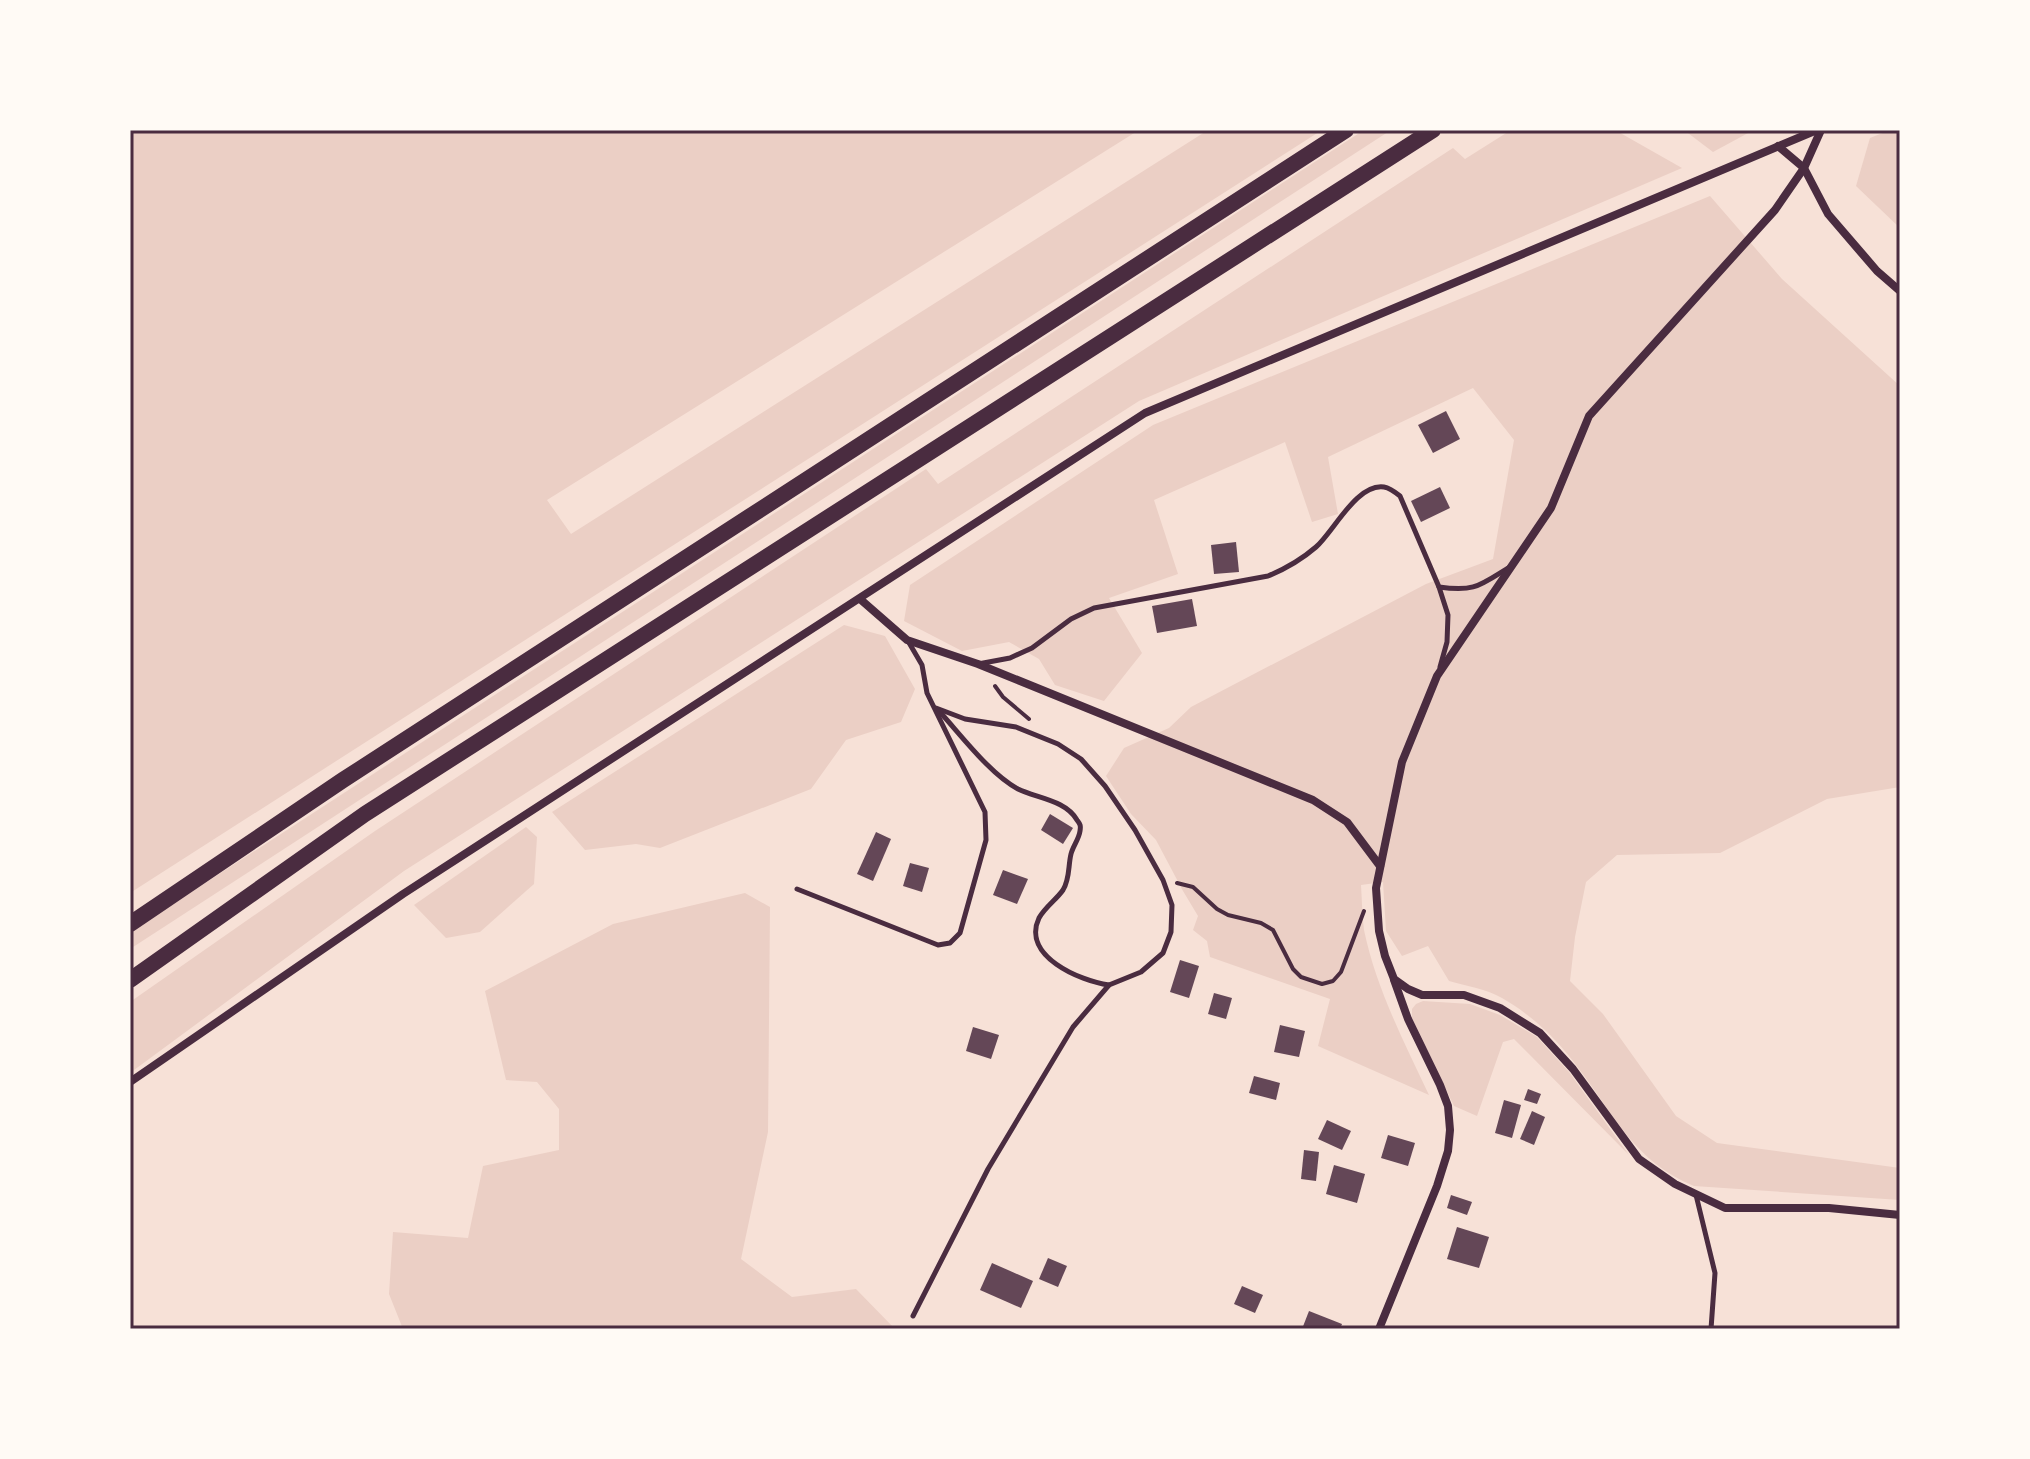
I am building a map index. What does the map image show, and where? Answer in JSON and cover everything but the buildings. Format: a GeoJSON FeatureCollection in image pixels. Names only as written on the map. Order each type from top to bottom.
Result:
{"type":"FeatureCollection","features":[{"type":"Feature","properties":{"kind":"main road"},"geometry":{"type":"LineString","coordinates":[[130,924],[343,780],[1346,130]]}},
{"type":"Feature","properties":{"kind":"main road"},"geometry":{"type":"LineString","coordinates":[[130,980],[365,814],[1433,130]]}},
{"type":"Feature","properties":{"kind":"street"},"geometry":{"type":"LineString","coordinates":[[130,1082],[403,894],[1145,413],[1819,130]]}},
{"type":"Feature","properties":{"kind":"street"},"geometry":{"type":"LineString","coordinates":[[1379,1329],[1437,1186],[1448,1151],[1450,1130],[1448,1106],[1408,1019],[1379,931],[1376,888],[1402,762],[1437,676],[1551,508],[1589,416],[1775,210],[1804,168],[1819,130]]}},
{"type":"Feature","properties":{"kind":"street"},"geometry":{"type":"LineString","coordinates":[[1778,146],[1804,168],[1828,214],[1877,271],[1900,291]]}},
{"type":"Feature","properties":{"kind":"street"},"geometry":{"type":"LineString","coordinates":[[860,599],[907,640],[978,664],[1313,800],[1347,822],[1380,866]]}},
{"type":"Feature","properties":{"kind":"street"},"geometry":{"type":"LineString","coordinates":[[1394,979],[1422,995],[1464,995],[1500,1008],[1540,1033],[1573,1069],[1639,1159],[1675,1184],[1725,1208],[1829,1208],[1900,1215]]}},
{"type":"Feature","properties":{"kind":"lane"},"geometry":{"type":"LineString","coordinates":[[978,664],[1010,658],[1032,648],[1071,619],[1094,608],[1268,576],[1287,568],[1317,546],[1356,499],[1373,487],[1387,487],[1400,496],[1448,615],[1447,642],[1437,676]]}},
{"type":"Feature","properties":{"kind":"lane"},"geometry":{"type":"LineString","coordinates":[[1439,587],[1464,590],[1484,583],[1512,565]]}},
{"type":"Feature","properties":{"kind":"lane"},"geometry":{"type":"LineString","coordinates":[[797,889],[938,945],[950,943],[960,933],[986,840],[985,812],[927,693],[922,665],[907,640]]}},
{"type":"Feature","properties":{"kind":"lane"},"geometry":{"type":"LineString","coordinates":[[913,1316],[988,1169],[1073,1027],[1109,985],[1141,972],[1163,953],[1172,919],[1172,905],[1163,880],[1135,830],[1105,786],[1081,759],[1058,744],[1016,727],[965,719],[936,708]]}},
{"type":"Feature","properties":{"kind":"lane"},"geometry":{"type":"LineString","coordinates":[[936,708],[998,775],[1019,789],[1046,798],[1074,814],[1080,823],[1080,833],[1063,890],[1038,920],[1036,936],[1051,960],[1092,983],[1109,985]]}},
{"type":"Feature","properties":{"kind":"lane"},"geometry":{"type":"LineString","coordinates":[[1696,1194],[1715,1273],[1711,1329]]}},
{"type":"Feature","properties":{"kind":"path"},"geometry":{"type":"LineString","coordinates":[[978,664],[1003,697],[1058,744]]}},
{"type":"Feature","properties":{"kind":"path"},"geometry":{"type":"LineString","coordinates":[[1163,880],[1193,887],[1228,915],[1261,923],[1273,930],[1293,969],[1301,977],[1322,984],[1333,981],[1341,972],[1366,904],[1376,888]]}},
{"type":"Feature","properties":{"kind":"shaded area"},"geometry":{"type":"Polygon","coordinates":[[[130,130],[1139,130],[547,500],[571,534],[1208,130],[1322,130],[130,893],[130,130]]]}},
{"type":"Feature","properties":{"kind":"shaded area"},"geometry":{"type":"Polygon","coordinates":[[[1364,130],[1391,130],[130,949],[130,932],[1364,130]]]}},
{"type":"Feature","properties":{"kind":"shaded area"},"geometry":{"type":"Polygon","coordinates":[[[1511,130],[1615,130],[1682,168],[1139,401],[404,871],[130,1073],[130,1002],[375,831],[926,469],[938,484],[1453,148],[1465,159],[1511,130]]]}},
{"type":"Feature","properties":{"kind":"shaded area"},"geometry":{"type":"Polygon","coordinates":[[[1684,130],[1749,130],[1750,132],[1713,152],[1684,130]]]}},
{"type":"Feature","properties":{"kind":"shaded area"},"geometry":{"type":"Polygon","coordinates":[[[1890,130],[1900,130],[1900,228],[1856,186],[1870,138],[1890,130]]]}},
{"type":"Feature","properties":{"kind":"shaded area"},"geometry":{"type":"Polygon","coordinates":[[[1710,196],[1782,279],[1900,386],[1900,787],[1827,799],[1720,853],[1617,855],[1586,882],[1570,981],[1603,1014],[1676,1116],[1717,1143],[1900,1168],[1900,1200],[1694,1186],[1674,1176],[1641,1151],[1571,1059],[1534,1021],[1496,995],[1449,981],[1428,946],[1402,956],[1386,931],[1383,882],[1361,885],[1364,930],[1383,994],[1429,1095],[1318,1046],[1330,999],[1210,957],[1207,941],[1193,930],[1198,916],[1156,840],[1131,814],[1106,776],[1124,748],[1169,728],[1191,707],[1426,584],[1493,559],[1514,440],[1473,388],[1328,457],[1338,514],[1312,522],[1285,442],[1154,500],[1178,574],[1109,598],[1142,653],[1104,701],[1055,685],[1039,659],[1009,642],[962,651],[904,621],[910,585],[1153,425],[1710,196]]]}},
{"type":"Feature","properties":{"kind":"shaded area"},"geometry":{"type":"Polygon","coordinates":[[[844,625],[885,636],[915,689],[901,722],[846,740],[811,789],[660,848],[636,844],[585,850],[552,812],[844,625]]]}},
{"type":"Feature","properties":{"kind":"shaded area"},"geometry":{"type":"Polygon","coordinates":[[[526,827],[537,837],[534,884],[480,932],[446,938],[414,905],[526,827]]]}},
{"type":"Feature","properties":{"kind":"shaded area"},"geometry":{"type":"Polygon","coordinates":[[[745,893],[770,907],[768,1132],[741,1259],[792,1297],[856,1289],[895,1329],[403,1329],[389,1294],[393,1232],[468,1238],[483,1166],[559,1150],[559,1109],[537,1082],[506,1080],[485,991],[613,924],[745,893]]]}},
{"type":"Feature","properties":{"kind":"shaded area"},"geometry":{"type":"Polygon","coordinates":[[[1423,1001],[1470,1004],[1500,1015],[1537,1037],[1569,1072],[1629,1155],[1514,1039],[1503,1042],[1477,1116],[1454,1106],[1412,1018],[1412,1009],[1423,1001]]]}}]}
